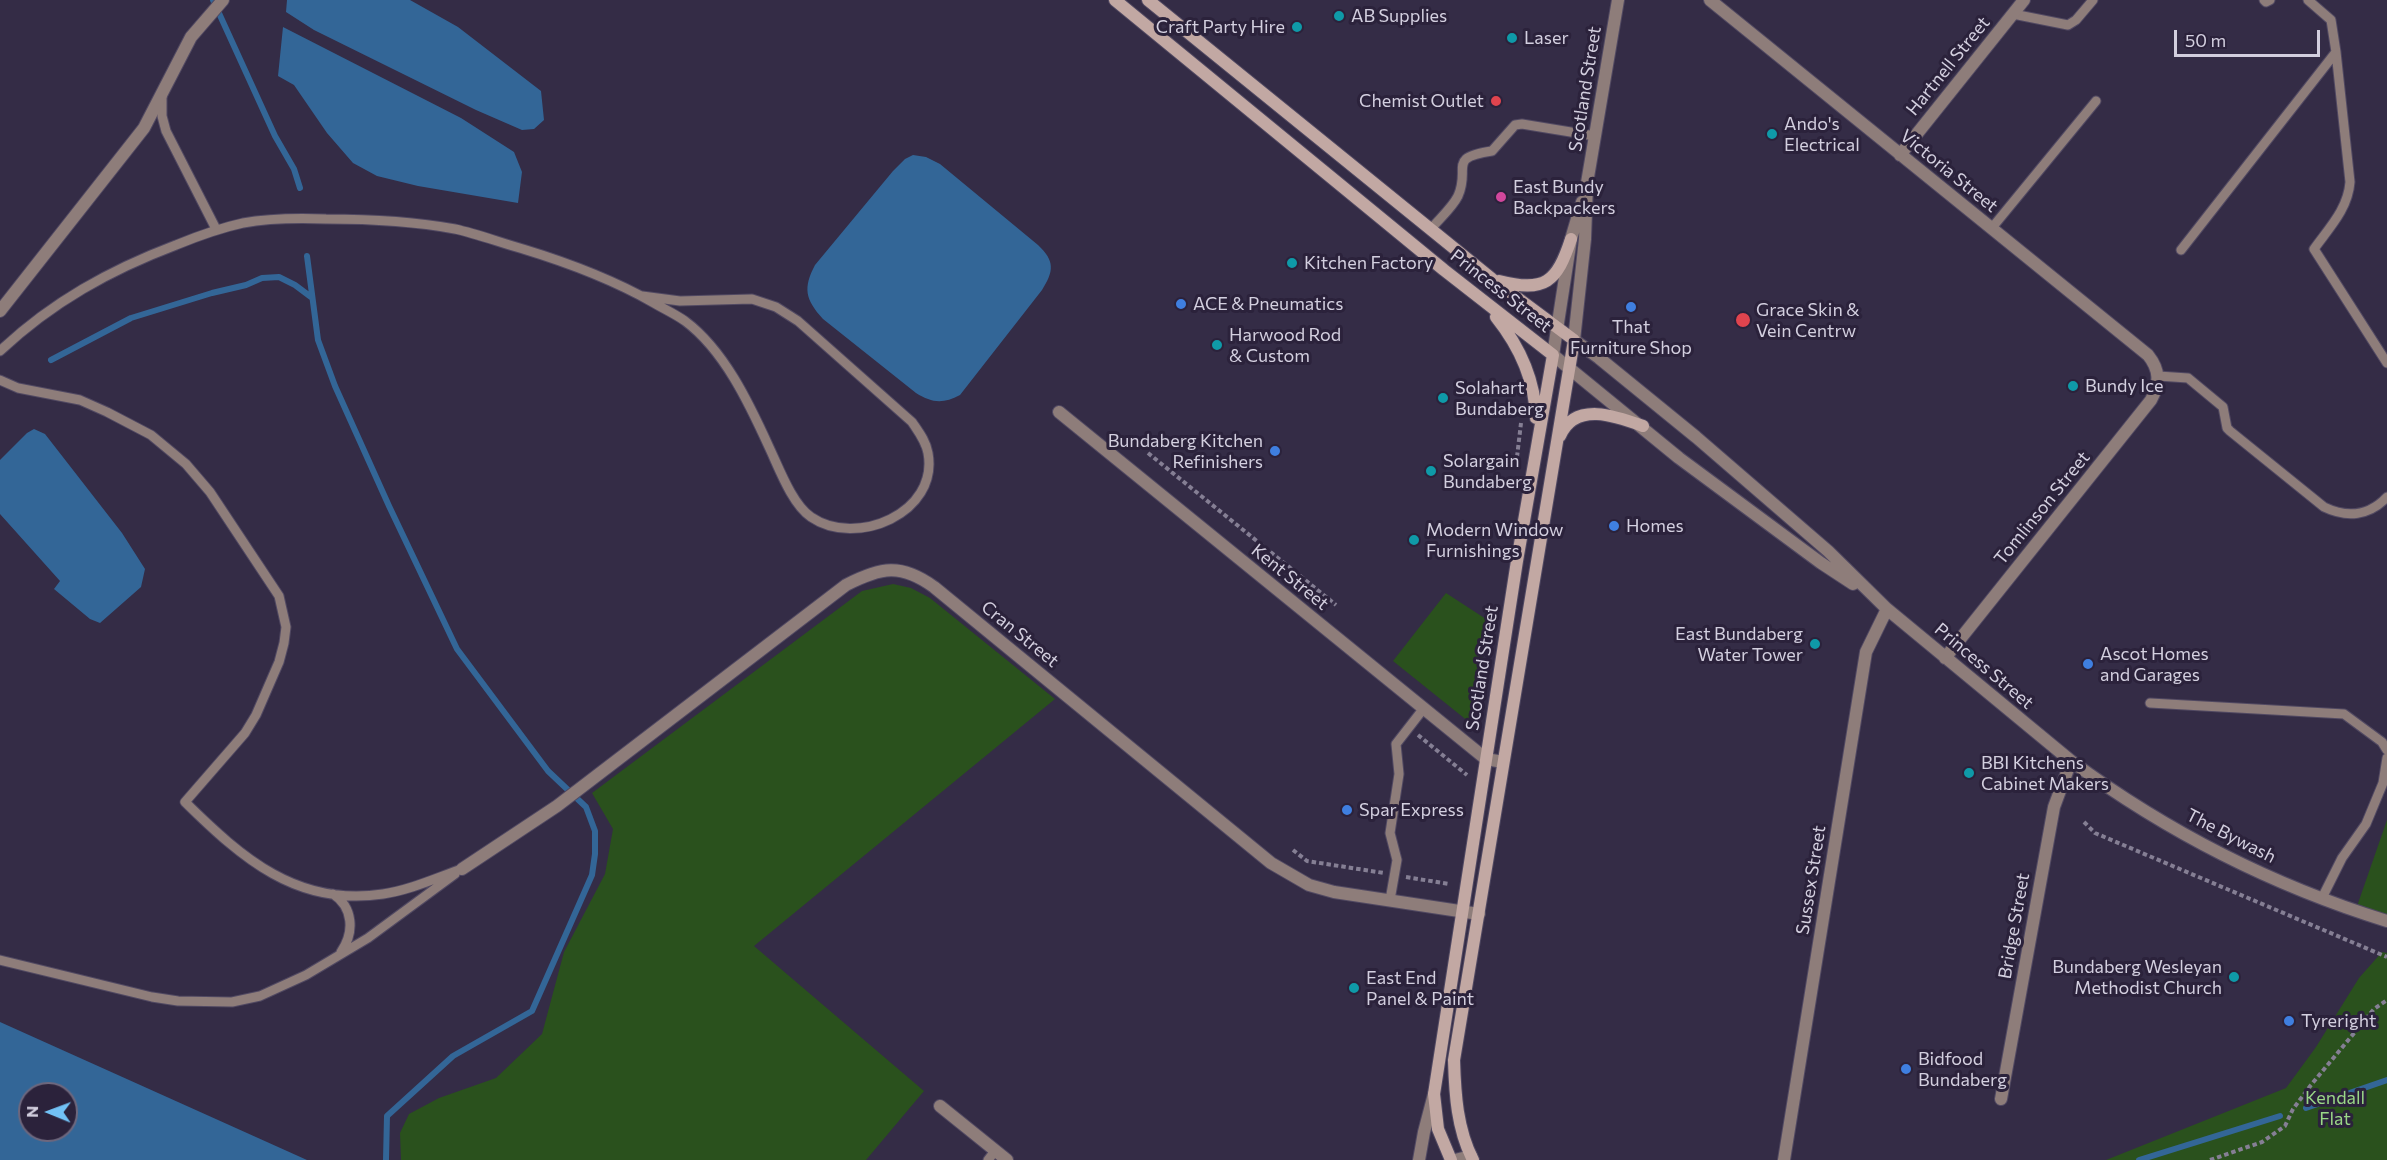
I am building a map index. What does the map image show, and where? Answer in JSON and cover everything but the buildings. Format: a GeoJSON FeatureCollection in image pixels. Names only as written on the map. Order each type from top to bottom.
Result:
{"type":"FeatureCollection","features":[{"type":"Feature","properties":{"kind":"main road","name":"Princess Street"},"geometry":{"type":"LineString","coordinates":[[1115,0],[1553,355]]}},
{"type":"Feature","properties":{"kind":"main road","name":"Princess Street"},"geometry":{"type":"LineString","coordinates":[[1148,0],[1492,279],[1574,340]]}},
{"type":"Feature","properties":{"kind":"main road"},"geometry":{"type":"LineString","coordinates":[[1492,279],[1520,286],[1542,284],[1557,273],[1563,264],[1571,239]]}},
{"type":"Feature","properties":{"kind":"main road"},"geometry":{"type":"LineString","coordinates":[[1483,300],[1514,341],[1527,368],[1534,395],[1537,444]]}},
{"type":"Feature","properties":{"kind":"main road","name":"Scotland Street"},"geometry":{"type":"LineString","coordinates":[[1471,1159],[1459,1118],[1454,1060],[1574,340]]}},
{"type":"Feature","properties":{"kind":"main road","name":"Scotland Street"},"geometry":{"type":"LineString","coordinates":[[1434,1094],[1486,759],[1553,355]]}},
{"type":"Feature","properties":{"kind":"main road"},"geometry":{"type":"LineString","coordinates":[[1556,446],[1567,424],[1582,415],[1608,414],[1643,426]]}},
{"type":"Feature","properties":{"kind":"main road"},"geometry":{"type":"LineString","coordinates":[[1434,1094],[1438,1129],[1453,1160]]}},
{"type":"Feature","properties":{"kind":"street"},"geometry":{"type":"LineString","coordinates":[[0,311],[144,128],[182,52],[200,26],[223,0]]}},
{"type":"Feature","properties":{"kind":"street","name":"Scotland Street"},"geometry":{"type":"LineString","coordinates":[[1553,355],[1571,239],[1587,183],[1618,0]]}},
{"type":"Feature","properties":{"kind":"street","name":"Victoria Street"},"geometry":{"type":"LineString","coordinates":[[1710,0],[2148,356],[2157,369],[2158,376]]}},
{"type":"Feature","properties":{"kind":"street","name":"Hartnell Street"},"geometry":{"type":"LineString","coordinates":[[1900,155],[2024,0]]}},
{"type":"Feature","properties":{"kind":"street","name":"Scotland Street"},"geometry":{"type":"LineString","coordinates":[[1574,340],[1585,238],[1587,183]]}},
{"type":"Feature","properties":{"kind":"street","name":"Princess Street"},"geometry":{"type":"LineString","coordinates":[[1574,340],[1713,452],[1828,551],[1874,598],[2071,761]]}},
{"type":"Feature","properties":{"kind":"street","name":"Princess Street"},"geometry":{"type":"LineString","coordinates":[[1553,355],[1643,426],[1679,458],[1802,549],[1874,598]]}},
{"type":"Feature","properties":{"kind":"street","name":"Tomlinson Street"},"geometry":{"type":"LineString","coordinates":[[1945,658],[2151,400],[2158,376]]}},
{"type":"Feature","properties":{"kind":"street","name":"Kent Street"},"geometry":{"type":"LineString","coordinates":[[1059,412],[1486,759],[1503,762]]}},
{"type":"Feature","properties":{"kind":"street","name":"Cran Street"},"geometry":{"type":"LineString","coordinates":[[462,869],[557,806],[846,585],[876,572],[903,570],[918,575],[933,586],[1289,875],[1309,885],[1334,892],[1479,914]]}},
{"type":"Feature","properties":{"kind":"street","name":"Sussex Street"},"geometry":{"type":"LineString","coordinates":[[1784,1160],[1866,652],[1887,609]]}},
{"type":"Feature","properties":{"kind":"street","name":"The Bywash"},"geometry":{"type":"LineString","coordinates":[[2071,761],[2138,807],[2237,862],[2322,898],[2387,921]]}},
{"type":"Feature","properties":{"kind":"street","name":"Bridge Street"},"geometry":{"type":"LineString","coordinates":[[2001,1099],[2054,807],[2071,761]]}},
{"type":"Feature","properties":{"kind":"street","name":"Scotland Street"},"geometry":{"type":"LineString","coordinates":[[1419,1160],[1434,1094]]}},
{"type":"Feature","properties":{"kind":"street"},"geometry":{"type":"LineString","coordinates":[[940,1106],[992,1155],[1007,1160]]}},
{"type":"Feature","properties":{"kind":"street"},"geometry":{"type":"LineString","coordinates":[[1453,1160],[1471,1159]]}},
{"type":"Feature","properties":{"kind":"lane"},"geometry":{"type":"LineString","coordinates":[[2013,14],[2068,25],[2076,20],[2093,0]]}},
{"type":"Feature","properties":{"kind":"lane"},"geometry":{"type":"LineString","coordinates":[[2264,0],[2266,2],[2270,0]]}},
{"type":"Feature","properties":{"kind":"lane"},"geometry":{"type":"LineString","coordinates":[[2308,0],[2331,20],[2350,182],[2343,209],[2314,249],[2387,363]]}},
{"type":"Feature","properties":{"kind":"lane"},"geometry":{"type":"LineString","coordinates":[[2181,250],[2336,52]]}},
{"type":"Feature","properties":{"kind":"lane"},"geometry":{"type":"LineString","coordinates":[[162,92],[162,116],[166,131],[216,229]]}},
{"type":"Feature","properties":{"kind":"lane"},"geometry":{"type":"LineString","coordinates":[[1991,229],[2096,101]]}},
{"type":"Feature","properties":{"kind":"lane"},"geometry":{"type":"LineString","coordinates":[[1431,229],[1458,195],[1464,162],[1473,154],[1492,151],[1515,125],[1522,124],[1595,136]]}},
{"type":"Feature","properties":{"kind":"lane"},"geometry":{"type":"LineString","coordinates":[[0,351],[46,311],[106,274],[216,229],[246,222],[284,218],[406,222],[458,230],[554,259],[622,285],[685,321],[723,360],[756,418],[786,483],[804,512],[814,519],[846,530],[862,529],[878,525],[898,515],[914,502],[924,488],[928,471],[928,453],[923,439],[912,422],[798,321],[776,307],[752,299],[680,301],[642,296]]}},
{"type":"Feature","properties":{"kind":"lane"},"geometry":{"type":"LineString","coordinates":[[2158,376],[2188,378],[2223,407],[2227,428],[2230,431],[2324,507],[2342,514],[2362,513],[2376,507],[2387,497]]}},
{"type":"Feature","properties":{"kind":"lane"},"geometry":{"type":"LineString","coordinates":[[0,380],[18,388],[80,400],[151,435],[186,464],[210,492],[279,596],[286,627],[284,643],[279,662],[256,716],[184,802],[229,845],[267,872],[293,884],[332,894],[382,895],[404,890],[462,869]]}},
{"type":"Feature","properties":{"kind":"lane"},"geometry":{"type":"LineString","coordinates":[[2150,703],[2339,713],[2349,717],[2382,742],[2387,750]]}},
{"type":"Feature","properties":{"kind":"lane"},"geometry":{"type":"LineString","coordinates":[[1390,900],[1396,860],[1390,833],[1399,774],[1395,748],[1408,727],[1424,708]]}},
{"type":"Feature","properties":{"kind":"lane"},"geometry":{"type":"LineString","coordinates":[[2322,898],[2342,858],[2366,824],[2383,783],[2387,758]]}},
{"type":"Feature","properties":{"kind":"lane"},"geometry":{"type":"LineString","coordinates":[[0,960],[152,997],[232,1002],[260,996],[306,975],[368,938],[462,869]]}},
{"type":"Feature","properties":{"kind":"lane"},"geometry":{"type":"LineString","coordinates":[[332,894],[343,901],[348,909],[350,920],[347,944],[340,954]]}},
{"type":"Feature","properties":{"kind":"path"},"geometry":{"type":"LineString","coordinates":[[1148,453],[1336,605]]}},
{"type":"Feature","properties":{"kind":"path"},"geometry":{"type":"LineString","coordinates":[[1408,727],[1467,775]]}},
{"type":"Feature","properties":{"kind":"path"},"geometry":{"type":"LineString","coordinates":[[2084,822],[2095,833],[2387,957]]}},
{"type":"Feature","properties":{"kind":"path"},"geometry":{"type":"LineString","coordinates":[[1293,850],[1307,861],[1449,884]]}},
{"type":"Feature","properties":{"kind":"path"},"geometry":{"type":"LineString","coordinates":[[2210,1160],[2262,1142],[2285,1126],[2293,1109],[2311,1085],[2374,1009],[2387,1000]]}},
{"type":"Feature","properties":{"kind":"green space"},"geometry":{"type":"Polygon","coordinates":[[[893,584],[911,588],[930,598],[1055,699],[754,946],[924,1091],[866,1160],[401,1160],[400,1133],[409,1114],[439,1098],[496,1078],[542,1034],[564,952],[605,874],[613,829],[592,793],[862,591],[893,584]]]}},
{"type":"Feature","properties":{"kind":"green space"},"geometry":{"type":"Polygon","coordinates":[[[1446,593],[1489,621],[1469,722],[1393,661],[1446,593]]]}},
{"type":"Feature","properties":{"kind":"green space"},"geometry":{"type":"Polygon","coordinates":[[[2387,820],[2387,919],[2356,909],[2387,820]]]}},
{"type":"Feature","properties":{"kind":"green space","name":"Kendall Flat"},"geometry":{"type":"Polygon","coordinates":[[[2382,952],[2387,953],[2387,1160],[2106,1160],[2286,1088],[2316,1047],[2359,978],[2382,952]]]}},
{"type":"Feature","properties":{"kind":"water"},"geometry":{"type":"Polygon","coordinates":[[[287,0],[410,0],[458,27],[541,91],[544,120],[534,129],[522,130],[476,110],[314,30],[286,12],[287,0]]]}},
{"type":"Feature","properties":{"kind":"water"},"geometry":{"type":"Polygon","coordinates":[[[283,27],[461,118],[514,152],[522,172],[518,203],[418,186],[377,176],[353,163],[327,133],[294,85],[278,76],[283,27]]]}},
{"type":"Feature","properties":{"kind":"water"},"geometry":{"type":"Polygon","coordinates":[[[913,155],[926,157],[940,164],[1038,245],[1044,251],[1051,266],[1049,277],[1042,290],[960,395],[943,401],[927,399],[916,393],[823,319],[812,305],[808,293],[809,280],[815,265],[893,171],[905,159],[913,155]]]}},
{"type":"Feature","properties":{"kind":"water"},"geometry":{"type":"Polygon","coordinates":[[[34,429],[45,434],[122,533],[145,569],[141,587],[100,623],[90,619],[54,589],[60,581],[0,514],[0,460],[34,429]]]}},
{"type":"Feature","properties":{"kind":"water"},"geometry":{"type":"Polygon","coordinates":[[[0,1022],[307,1160],[0,1160],[0,1022]]]}},
{"type":"Feature","properties":{"kind":"waterway"},"geometry":{"type":"LineString","coordinates":[[213,0],[275,136],[294,169],[300,188]]}},
{"type":"Feature","properties":{"kind":"waterway"},"geometry":{"type":"LineString","coordinates":[[307,256],[318,340],[335,386],[457,649],[548,771],[586,807],[595,831],[592,875],[532,1011],[453,1056],[387,1116],[386,1160]]}},
{"type":"Feature","properties":{"kind":"waterway"},"geometry":{"type":"LineString","coordinates":[[51,360],[131,318],[246,285],[262,278],[279,277],[311,297]]}},
{"type":"Feature","properties":{"kind":"waterway"},"geometry":{"type":"LineString","coordinates":[[2306,1108],[2387,1080]]}},
{"type":"Feature","properties":{"kind":"waterway"},"geometry":{"type":"LineString","coordinates":[[2139,1160],[2280,1116]]}},
{"type":"Feature","properties":{"kind":"place","name":"AB Supplies"},"geometry":{"type":"Point","coordinates":[1339,16]}},
{"type":"Feature","properties":{"kind":"place","name":"Craft Party Hire"},"geometry":{"type":"Point","coordinates":[1297,27]}},
{"type":"Feature","properties":{"kind":"place","name":"Laser"},"geometry":{"type":"Point","coordinates":[1512,38]}},
{"type":"Feature","properties":{"kind":"place","name":"Chemist Outlet"},"geometry":{"type":"Point","coordinates":[1496,101]}},
{"type":"Feature","properties":{"kind":"place","name":"Ando's Electrical"},"geometry":{"type":"Point","coordinates":[1772,134]}},
{"type":"Feature","properties":{"kind":"place","name":"East Bundy Backpackers"},"geometry":{"type":"Point","coordinates":[1501,197]}},
{"type":"Feature","properties":{"kind":"place","name":"Kitchen Factory"},"geometry":{"type":"Point","coordinates":[1292,263]}},
{"type":"Feature","properties":{"kind":"place","name":"ACE & Pneumatics"},"geometry":{"type":"Point","coordinates":[1181,304]}},
{"type":"Feature","properties":{"kind":"place","name":"That Furniture Shop"},"geometry":{"type":"Point","coordinates":[1631,307]}},
{"type":"Feature","properties":{"kind":"place","name":"Grace Skin & Vein Centrw"},"geometry":{"type":"Point","coordinates":[1743,320]}},
{"type":"Feature","properties":{"kind":"place","name":"Harwood Rod & Custom"},"geometry":{"type":"Point","coordinates":[1217,345]}},
{"type":"Feature","properties":{"kind":"place","name":"Bundy Ice"},"geometry":{"type":"Point","coordinates":[2073,386]}},
{"type":"Feature","properties":{"kind":"place","name":"Solahart Bundaberg"},"geometry":{"type":"Point","coordinates":[1443,398]}},
{"type":"Feature","properties":{"kind":"place","name":"Bundaberg Kitchen Refinishers"},"geometry":{"type":"Point","coordinates":[1275,451]}},
{"type":"Feature","properties":{"kind":"place","name":"Solargain Bundaberg"},"geometry":{"type":"Point","coordinates":[1431,471]}},
{"type":"Feature","properties":{"kind":"place","name":"Homes"},"geometry":{"type":"Point","coordinates":[1614,526]}},
{"type":"Feature","properties":{"kind":"place","name":"Modern Window Furnishings"},"geometry":{"type":"Point","coordinates":[1414,540]}},
{"type":"Feature","properties":{"kind":"place","name":"East Bundaberg Water Tower"},"geometry":{"type":"Point","coordinates":[1815,644]}},
{"type":"Feature","properties":{"kind":"place","name":"Ascot Homes and Garages"},"geometry":{"type":"Point","coordinates":[2088,664]}},
{"type":"Feature","properties":{"kind":"place","name":"BBI Kitchens Cabinet Makers"},"geometry":{"type":"Point","coordinates":[1969,773]}},
{"type":"Feature","properties":{"kind":"place","name":"Spar Express"},"geometry":{"type":"Point","coordinates":[1347,810]}},
{"type":"Feature","properties":{"kind":"place","name":"Bundaberg Wesleyan Methodist Church"},"geometry":{"type":"Point","coordinates":[2234,977]}},
{"type":"Feature","properties":{"kind":"place","name":"East End Panel & Paint"},"geometry":{"type":"Point","coordinates":[1354,988]}},
{"type":"Feature","properties":{"kind":"place","name":"Tyreright"},"geometry":{"type":"Point","coordinates":[2289,1021]}},
{"type":"Feature","properties":{"kind":"place","name":"Bidfood Bundaberg"},"geometry":{"type":"Point","coordinates":[1906,1069]}}]}
